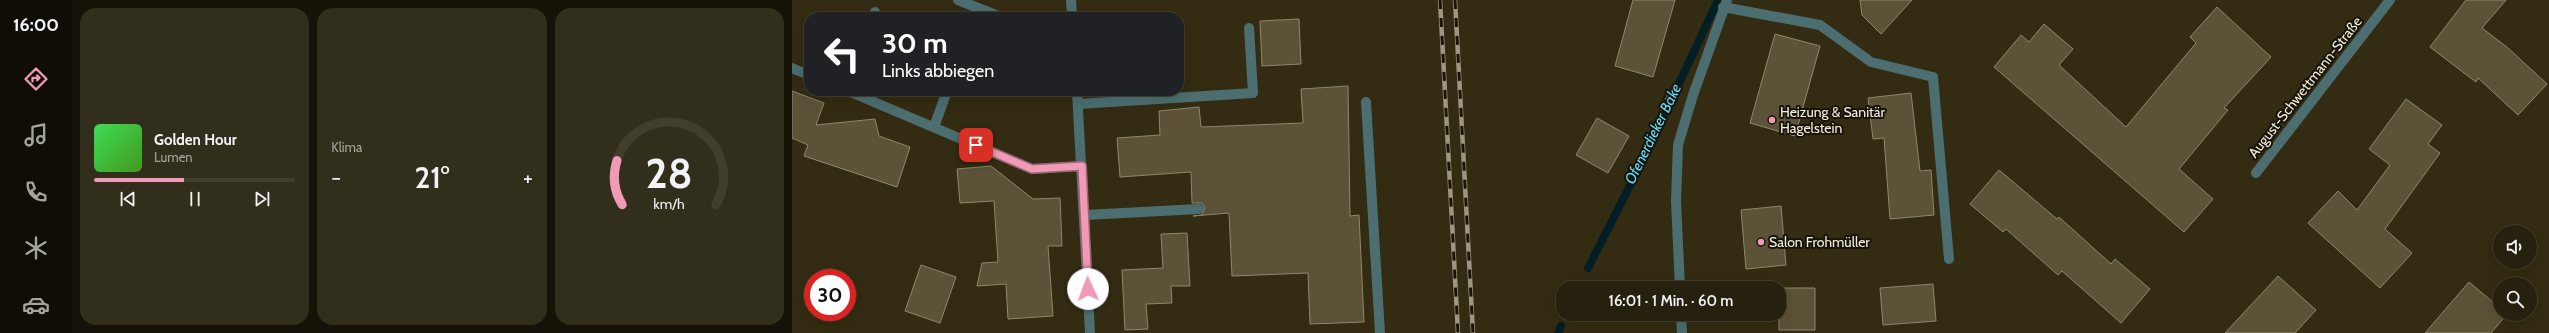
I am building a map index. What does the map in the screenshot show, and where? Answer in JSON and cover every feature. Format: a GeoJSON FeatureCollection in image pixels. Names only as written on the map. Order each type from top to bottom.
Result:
{"type":"FeatureCollection","features":[{"type":"Feature","properties":{"kind":"street"},"geometry":{"type":"LineString","coordinates":[[958,0],[988,12]]}},
{"type":"Feature","properties":{"kind":"street"},"geometry":{"type":"LineString","coordinates":[[1071,0],[1072,12]]}},
{"type":"Feature","properties":{"kind":"street","name":"August-Schwettmann-Straße"},"geometry":{"type":"LineString","coordinates":[[2256,173],[2390,0]]}},
{"type":"Feature","properties":{"kind":"street"},"geometry":{"type":"LineString","coordinates":[[1680,281],[1676,201],[1678,145],[1692,94],[1725,4],[1820,25],[1871,62],[1933,77],[1949,259]]}},
{"type":"Feature","properties":{"kind":"street"},"geometry":{"type":"LineString","coordinates":[[1078,104],[1253,93],[1249,28]]}},
{"type":"Feature","properties":{"kind":"street"},"geometry":{"type":"LineString","coordinates":[[792,68],[804,73]]}},
{"type":"Feature","properties":{"kind":"street"},"geometry":{"type":"LineString","coordinates":[[860,96],[1032,169],[1082,166]]}},
{"type":"Feature","properties":{"kind":"street"},"geometry":{"type":"LineString","coordinates":[[934,127],[945,96]]}},
{"type":"Feature","properties":{"kind":"street"},"geometry":{"type":"LineString","coordinates":[[1077,96],[1085,215],[1090,333]]}},
{"type":"Feature","properties":{"kind":"street"},"geometry":{"type":"LineString","coordinates":[[1366,102],[1380,333]]}},
{"type":"Feature","properties":{"kind":"street"},"geometry":{"type":"LineString","coordinates":[[1085,215],[1200,210]]}},
{"type":"Feature","properties":{"kind":"street"},"geometry":{"type":"LineString","coordinates":[[1681,321],[1682,333]]}},
{"type":"Feature","properties":{"kind":"building"},"geometry":{"type":"Polygon","coordinates":[[[1633,0],[1675,0],[1653,77],[1615,66],[1633,0]]]}},
{"type":"Feature","properties":{"kind":"building"},"geometry":{"type":"Polygon","coordinates":[[[1860,0],[1912,0],[1881,34],[1862,15],[1860,0]]]}},
{"type":"Feature","properties":{"kind":"building"},"geometry":{"type":"Polygon","coordinates":[[[2466,0],[2506,0],[2482,28],[2508,48],[2547,84],[2518,115],[2478,78],[2476,82],[2430,47],[2466,0]]]}},
{"type":"Feature","properties":{"kind":"building"},"geometry":{"type":"Polygon","coordinates":[[[2217,7],[2271,57],[2224,108],[2228,110],[2179,169],[2213,199],[2184,232],[1994,67],[2021,35],[2029,42],[2044,24],[2073,49],[2059,65],[2126,127],[2196,43],[2190,37],[2217,7]]]}},
{"type":"Feature","properties":{"kind":"building"},"geometry":{"type":"Polygon","coordinates":[[[1299,19],[1301,64],[1262,66],[1260,21],[1299,19]]]}},
{"type":"Feature","properties":{"kind":"building"},"geometry":{"type":"Polygon","coordinates":[[[1775,34],[1820,46],[1795,136],[1750,123],[1775,34]]]}},
{"type":"Feature","properties":{"kind":"building"},"geometry":{"type":"Polygon","coordinates":[[[1348,86],[1350,216],[1359,215],[1364,322],[1310,324],[1308,273],[1232,276],[1229,213],[1193,216],[1202,215],[1205,208],[1202,203],[1192,203],[1191,172],[1120,177],[1117,138],[1160,135],[1159,111],[1199,107],[1201,127],[1303,123],[1301,89],[1348,86]]]}},
{"type":"Feature","properties":{"kind":"building"},"geometry":{"type":"Polygon","coordinates":[[[792,91],[824,103],[816,125],[875,119],[879,136],[910,147],[897,187],[804,156],[808,145],[792,138],[792,91]]]}},
{"type":"Feature","properties":{"kind":"building"},"geometry":{"type":"Polygon","coordinates":[[[1911,93],[1920,171],[1931,170],[1934,215],[1890,219],[1884,138],[1873,139],[1868,98],[1911,93]]]}},
{"type":"Feature","properties":{"kind":"building"},"geometry":{"type":"Polygon","coordinates":[[[2406,99],[2442,125],[2428,144],[2440,153],[2385,229],[2412,253],[2380,288],[2308,223],[2338,191],[2357,210],[2390,165],[2369,149],[2406,99]]]}},
{"type":"Feature","properties":{"kind":"building"},"geometry":{"type":"Polygon","coordinates":[[[1597,118],[1629,136],[1608,173],[1576,155],[1597,118]]]}},
{"type":"Feature","properties":{"kind":"building"},"geometry":{"type":"Polygon","coordinates":[[[991,166],[1033,199],[1060,198],[1062,246],[1048,246],[1053,316],[1008,319],[1006,284],[977,286],[982,263],[998,262],[994,201],[960,203],[957,169],[991,166]]]}},
{"type":"Feature","properties":{"kind":"building"},"geometry":{"type":"Polygon","coordinates":[[[1999,170],[2057,219],[2059,217],[2111,264],[2115,259],[2150,289],[2121,323],[2062,271],[2058,275],[2006,229],[2003,232],[1970,204],[1999,170]]]}},
{"type":"Feature","properties":{"kind":"building"},"geometry":{"type":"Polygon","coordinates":[[[1781,206],[1786,265],[1746,269],[1741,210],[1781,206]]]}},
{"type":"Feature","properties":{"kind":"building"},"geometry":{"type":"Polygon","coordinates":[[[1187,233],[1190,286],[1171,286],[1172,303],[1146,304],[1148,329],[1125,330],[1122,270],[1163,268],[1161,234],[1187,233]]]}},
{"type":"Feature","properties":{"kind":"building"},"geometry":{"type":"Polygon","coordinates":[[[921,265],[956,277],[940,323],[905,311],[921,265]]]}},
{"type":"Feature","properties":{"kind":"building"},"geometry":{"type":"Polygon","coordinates":[[[2278,276],[2316,310],[2295,333],[2225,333],[2278,276]]]}},
{"type":"Feature","properties":{"kind":"building"},"geometry":{"type":"Polygon","coordinates":[[[2469,282],[2493,302],[2493,321],[2501,321],[2491,333],[2425,333],[2469,282]]]}},
{"type":"Feature","properties":{"kind":"building"},"geometry":{"type":"Polygon","coordinates":[[[1933,284],[1936,321],[1883,325],[1880,288],[1933,284]]]}},
{"type":"Feature","properties":{"kind":"building"},"geometry":{"type":"Polygon","coordinates":[[[1786,288],[1815,288],[1815,330],[1779,330],[1779,321],[1786,321],[1786,288]]]}},
{"type":"Feature","properties":{"kind":"waterway","name":"Ofenerdieker Bäke"},"geometry":{"type":"LineString","coordinates":[[1588,268],[1646,154],[1718,0]]}},
{"type":"Feature","properties":{"kind":"waterway","name":"Ofenerdieker Bäke"},"geometry":{"type":"LineString","coordinates":[[1558,333],[1561,326]]}},
{"type":"Feature","properties":{"kind":"railway"},"geometry":{"type":"LineString","coordinates":[[1440,0],[1458,333]]}},
{"type":"Feature","properties":{"kind":"railway"},"geometry":{"type":"LineString","coordinates":[[1455,0],[1473,333]]}},
{"type":"Feature","properties":{"kind":"place","name":"Heizung & Sanitär Hagelstein"},"geometry":{"type":"Point","coordinates":[1772,120]}},
{"type":"Feature","properties":{"kind":"place","name":"Salon Frohmüller"},"geometry":{"type":"Point","coordinates":[1761,242]}},
{"type":"Feature","properties":{"kind":"route"},"geometry":{"type":"LineString","coordinates":[[976,145],[1032,169],[1082,166],[1088,289]]}}]}
